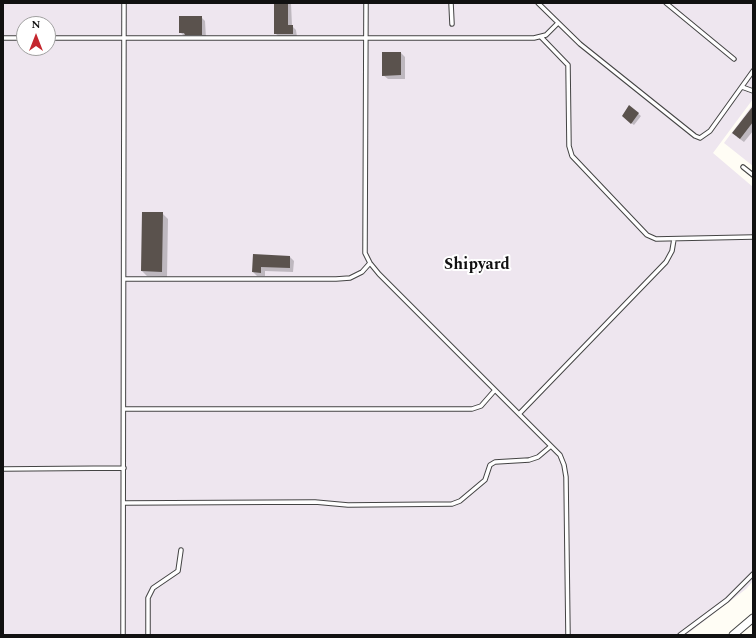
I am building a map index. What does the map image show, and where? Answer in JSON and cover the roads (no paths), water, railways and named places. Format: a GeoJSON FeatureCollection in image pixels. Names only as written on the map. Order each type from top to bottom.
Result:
{"type":"FeatureCollection","features":[{"type":"Feature","properties":{"kind":"street"},"geometry":{"type":"LineString","coordinates":[[733,635],[753,618]]}},
{"type":"Feature","properties":{"kind":"lane"},"geometry":{"type":"LineString","coordinates":[[123,635],[124,3]]}},
{"type":"Feature","properties":{"kind":"lane"},"geometry":{"type":"LineString","coordinates":[[366,3],[365,253],[370,263],[560,455],[564,465],[566,477],[568,635]]}},
{"type":"Feature","properties":{"kind":"lane"},"geometry":{"type":"LineString","coordinates":[[451,3],[452,24]]}},
{"type":"Feature","properties":{"kind":"lane"},"geometry":{"type":"LineString","coordinates":[[538,3],[580,44],[695,136],[700,138],[710,131],[753,71]]}},
{"type":"Feature","properties":{"kind":"lane"},"geometry":{"type":"LineString","coordinates":[[666,3],[734,59]]}},
{"type":"Feature","properties":{"kind":"lane"},"geometry":{"type":"LineString","coordinates":[[56,38],[366,39],[541,37],[546,35],[558,23]]}},
{"type":"Feature","properties":{"kind":"lane"},"geometry":{"type":"LineString","coordinates":[[541,37],[568,65],[569,146],[572,156],[577,163],[650,237],[753,237]]}},
{"type":"Feature","properties":{"kind":"lane"},"geometry":{"type":"LineString","coordinates":[[3,38],[16,38]]}},
{"type":"Feature","properties":{"kind":"lane"},"geometry":{"type":"LineString","coordinates":[[742,87],[753,91]]}},
{"type":"Feature","properties":{"kind":"lane"},"geometry":{"type":"LineString","coordinates":[[743,167],[753,175]]}},
{"type":"Feature","properties":{"kind":"lane"},"geometry":{"type":"LineString","coordinates":[[519,414],[666,262],[672,251],[674,238]]}},
{"type":"Feature","properties":{"kind":"lane"},"geometry":{"type":"LineString","coordinates":[[124,279],[336,279],[350,278],[362,272],[370,263]]}},
{"type":"Feature","properties":{"kind":"lane"},"geometry":{"type":"LineString","coordinates":[[124,409],[472,409],[481,406],[495,390]]}},
{"type":"Feature","properties":{"kind":"lane"},"geometry":{"type":"LineString","coordinates":[[124,503],[315,502],[348,506],[452,504],[460,501],[485,480],[490,465],[495,462],[530,460],[551,446]]}},
{"type":"Feature","properties":{"kind":"lane"},"geometry":{"type":"LineString","coordinates":[[3,469],[124,468]]}},
{"type":"Feature","properties":{"kind":"lane"},"geometry":{"type":"LineString","coordinates":[[148,635],[148,598],[153,588],[178,571],[181,550]]}},
{"type":"Feature","properties":{"kind":"lane"},"geometry":{"type":"LineString","coordinates":[[680,635],[727,600],[753,574]]}},
{"type":"Feature","properties":{"kind":"district","name":"Shipyard"},"geometry":{"type":"Point","coordinates":[477,266]}}]}
